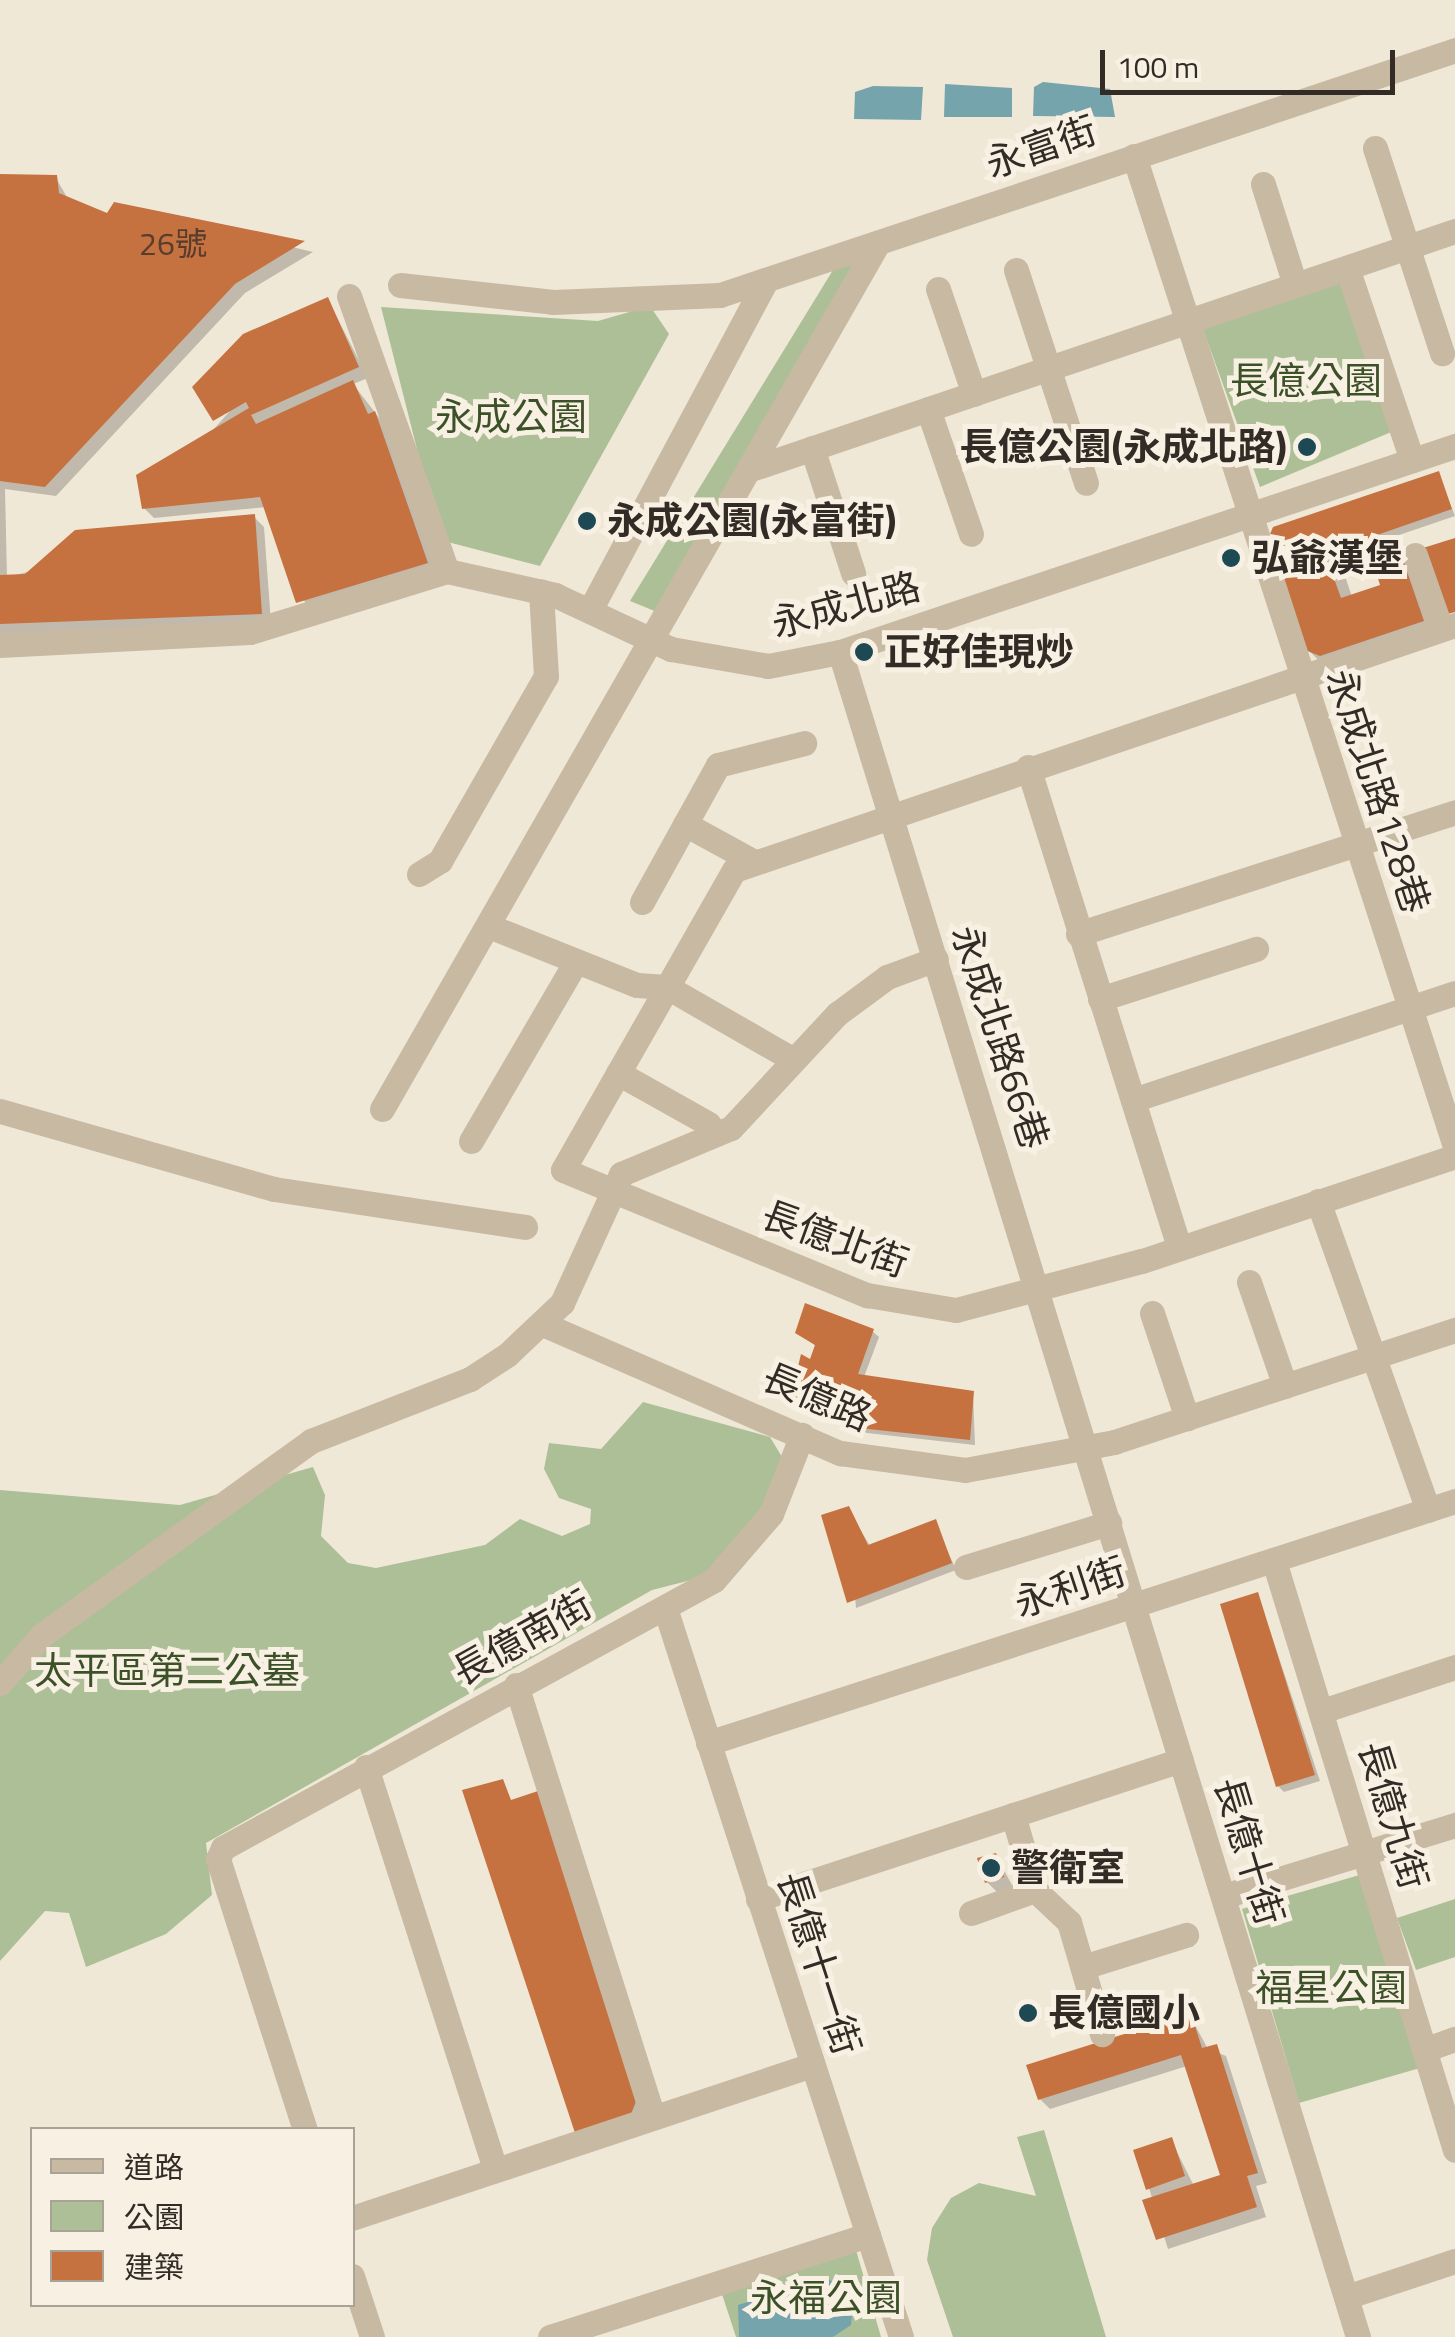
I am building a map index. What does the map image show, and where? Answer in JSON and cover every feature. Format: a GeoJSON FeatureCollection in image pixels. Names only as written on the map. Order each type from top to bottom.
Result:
{"type":"FeatureCollection","features":[{"type":"Feature","properties":{"kind":"street","name":"永富街"},"geometry":{"type":"LineString","coordinates":[[400,286],[622,302],[720,295],[1455,50]]}},
{"type":"Feature","properties":{"kind":"street"},"geometry":{"type":"LineString","coordinates":[[1375,148],[1442,353]]}},
{"type":"Feature","properties":{"kind":"street","name":"永成北路128巷"},"geometry":{"type":"LineString","coordinates":[[1134,156],[1181,324],[1455,1146]]}},
{"type":"Feature","properties":{"kind":"street"},"geometry":{"type":"LineString","coordinates":[[1263,184],[1295,286]]}},
{"type":"Feature","properties":{"kind":"street"},"geometry":{"type":"LineString","coordinates":[[748,470],[1455,232]]}},
{"type":"Feature","properties":{"kind":"street"},"geometry":{"type":"LineString","coordinates":[[382,1109],[491,927],[621,680],[654,642],[878,243]]}},
{"type":"Feature","properties":{"kind":"street"},"geometry":{"type":"LineString","coordinates":[[1347,268],[1412,460]]}},
{"type":"Feature","properties":{"kind":"street"},"geometry":{"type":"LineString","coordinates":[[1016,270],[1086,484]]}},
{"type":"Feature","properties":{"kind":"street"},"geometry":{"type":"LineString","coordinates":[[590,610],[766,280]]}},
{"type":"Feature","properties":{"kind":"street"},"geometry":{"type":"LineString","coordinates":[[938,289],[974,394]]}},
{"type":"Feature","properties":{"kind":"street"},"geometry":{"type":"LineString","coordinates":[[0,646],[250,632],[447,571],[349,296]]}},
{"type":"Feature","properties":{"kind":"street"},"geometry":{"type":"LineString","coordinates":[[928,409],[972,534]]}},
{"type":"Feature","properties":{"kind":"street","name":"永成北路"},"geometry":{"type":"LineString","coordinates":[[447,571],[541,591],[654,642],[768,666],[840,652],[1455,446]]}},
{"type":"Feature","properties":{"kind":"street"},"geometry":{"type":"LineString","coordinates":[[812,448],[854,573]]}},
{"type":"Feature","properties":{"kind":"street"},"geometry":{"type":"LineString","coordinates":[[709,1124],[618,1072],[734,870],[891,811],[1448,627],[1415,556]]}},
{"type":"Feature","properties":{"kind":"street"},"geometry":{"type":"LineString","coordinates":[[419,874],[440,861],[546,676],[541,591]]}},
{"type":"Feature","properties":{"kind":"street","name":"永成北路66巷"},"geometry":{"type":"LineString","coordinates":[[840,652],[1044,1290],[1082,1446]]}},
{"type":"Feature","properties":{"kind":"street"},"geometry":{"type":"LineString","coordinates":[[642,902],[718,765],[804,743]]}},
{"type":"Feature","properties":{"kind":"street"},"geometry":{"type":"LineString","coordinates":[[1028,767],[1179,1246]]}},
{"type":"Feature","properties":{"kind":"street"},"geometry":{"type":"LineString","coordinates":[[1078,934],[1455,812]]}},
{"type":"Feature","properties":{"kind":"street"},"geometry":{"type":"LineString","coordinates":[[684,824],[754,862]]}},
{"type":"Feature","properties":{"kind":"street"},"geometry":{"type":"LineString","coordinates":[[491,927],[576,962],[667,987],[794,1060]]}},
{"type":"Feature","properties":{"kind":"street"},"geometry":{"type":"LineString","coordinates":[[1100,999],[1256,949]]}},
{"type":"Feature","properties":{"kind":"street"},"geometry":{"type":"LineString","coordinates":[[0,1684],[42,1635],[263,1484],[311,1441],[470,1379],[545,1325],[621,1174],[731,1128],[794,1060],[876,984],[936,958]]}},
{"type":"Feature","properties":{"kind":"street"},"geometry":{"type":"LineString","coordinates":[[471,1140],[576,962]]}},
{"type":"Feature","properties":{"kind":"street"},"geometry":{"type":"LineString","coordinates":[[1133,1100],[1455,993]]}},
{"type":"Feature","properties":{"kind":"street","name":"長億北街"},"geometry":{"type":"LineString","coordinates":[[618,1072],[563,1170],[898,1304],[976,1309],[1455,1156]]}},
{"type":"Feature","properties":{"kind":"street"},"geometry":{"type":"LineString","coordinates":[[0,1111],[274,1190],[525,1227]]}},
{"type":"Feature","properties":{"kind":"street"},"geometry":{"type":"LineString","coordinates":[[1318,1201],[1428,1510]]}},
{"type":"Feature","properties":{"kind":"street"},"geometry":{"type":"LineString","coordinates":[[1248,1282],[1285,1386]]}},
{"type":"Feature","properties":{"kind":"street"},"geometry":{"type":"LineString","coordinates":[[1152,1313],[1187,1418]]}},
{"type":"Feature","properties":{"kind":"street","name":"長億路"},"geometry":{"type":"LineString","coordinates":[[545,1325],[840,1453],[932,1470],[1042,1463],[1082,1446],[1187,1418],[1455,1330]]}},
{"type":"Feature","properties":{"kind":"street","name":"長億南街"},"geometry":{"type":"LineString","coordinates":[[305,2127],[220,1853],[632,1620],[666,1611],[752,1542],[802,1435]]}},
{"type":"Feature","properties":{"kind":"street","name":"長億十街"},"geometry":{"type":"LineString","coordinates":[[1082,1446],[1135,1604],[1358,2337]]}},
{"type":"Feature","properties":{"kind":"street","name":"永利街"},"geometry":{"type":"LineString","coordinates":[[708,1743],[1455,1502]]}},
{"type":"Feature","properties":{"kind":"street"},"geometry":{"type":"LineString","coordinates":[[966,1568],[1109,1523]]}},
{"type":"Feature","properties":{"kind":"street","name":"長億九街"},"geometry":{"type":"LineString","coordinates":[[1274,1561],[1455,2150]]}},
{"type":"Feature","properties":{"kind":"street","name":"長億十一街"},"geometry":{"type":"LineString","coordinates":[[666,1611],[902,2337]]}},
{"type":"Feature","properties":{"kind":"street"},"geometry":{"type":"LineString","coordinates":[[1322,1711],[1455,1668]]}},
{"type":"Feature","properties":{"kind":"street"},"geometry":{"type":"LineString","coordinates":[[516,1684],[653,2117]]}},
{"type":"Feature","properties":{"kind":"street"},"geometry":{"type":"LineString","coordinates":[[758,1899],[1181,1760]]}},
{"type":"Feature","properties":{"kind":"street"},"geometry":{"type":"LineString","coordinates":[[366,1768],[495,2170]]}},
{"type":"Feature","properties":{"kind":"street"},"geometry":{"type":"LineString","coordinates":[[1012,1815],[1035,1890],[1069,1922],[1102,2034]]}},
{"type":"Feature","properties":{"kind":"street"},"geometry":{"type":"LineString","coordinates":[[1224,1896],[1455,1825]]}},
{"type":"Feature","properties":{"kind":"street"},"geometry":{"type":"LineString","coordinates":[[971,1912],[1035,1890]]}},
{"type":"Feature","properties":{"kind":"street"},"geometry":{"type":"LineString","coordinates":[[1083,1967],[1186,1935]]}},
{"type":"Feature","properties":{"kind":"street"},"geometry":{"type":"LineString","coordinates":[[1424,2050],[1455,2039]]}},
{"type":"Feature","properties":{"kind":"street"},"geometry":{"type":"LineString","coordinates":[[355,2217],[812,2065]]}},
{"type":"Feature","properties":{"kind":"street"},"geometry":{"type":"LineString","coordinates":[[550,2337],[868,2235]]}},
{"type":"Feature","properties":{"kind":"street"},"geometry":{"type":"LineString","coordinates":[[1346,2297],[1455,2261]]}},
{"type":"Feature","properties":{"kind":"street"},"geometry":{"type":"LineString","coordinates":[[355,2285],[372,2337]]}},
{"type":"Feature","properties":{"kind":"green space"},"geometry":{"type":"Polygon","coordinates":[[[863,261],[662,614],[630,601],[833,270],[863,261]]]}},
{"type":"Feature","properties":{"kind":"green space","name":"長億公園"},"geometry":{"type":"Polygon","coordinates":[[[1346,276],[1408,425],[1260,487],[1203,329],[1346,276]]]}},
{"type":"Feature","properties":{"kind":"green space","name":"永成公園"},"geometry":{"type":"Polygon","coordinates":[[[650,306],[669,334],[540,566],[440,540],[381,307],[598,321],[650,306]]]}},
{"type":"Feature","properties":{"kind":"green space","name":"太平區第二公墓"},"geometry":{"type":"Polygon","coordinates":[[[643,1402],[770,1437],[782,1457],[764,1504],[707,1576],[652,1590],[206,1843],[212,1895],[166,1934],[86,1967],[69,1913],[45,1911],[0,1961],[0,1490],[180,1505],[313,1467],[325,1495],[321,1536],[348,1563],[376,1568],[485,1545],[520,1519],[562,1536],[590,1524],[591,1509],[559,1498],[544,1469],[549,1443],[601,1449],[643,1402]]]}},
{"type":"Feature","properties":{"kind":"green space","name":"福星公園"},"geometry":{"type":"Polygon","coordinates":[[[1363,1874],[1420,2068],[1299,2103],[1242,1909],[1363,1874]]]}},
{"type":"Feature","properties":{"kind":"green space"},"geometry":{"type":"Polygon","coordinates":[[[1455,1899],[1455,1957],[1416,1970],[1397,1918],[1455,1899]]]}},
{"type":"Feature","properties":{"kind":"green space"},"geometry":{"type":"Polygon","coordinates":[[[1044,2130],[1106,2337],[953,2337],[927,2260],[932,2228],[951,2198],[979,2183],[1036,2196],[1017,2137],[1044,2130]]]}},
{"type":"Feature","properties":{"kind":"green space","name":"永福公園"},"geometry":{"type":"Polygon","coordinates":[[[856,2250],[881,2337],[736,2337],[720,2288],[856,2250]]]}},
{"type":"Feature","properties":{"kind":"water"},"geometry":{"type":"Polygon","coordinates":[[[1043,82],[1110,89],[1115,117],[1033,116],[1034,87],[1043,82]]]}},
{"type":"Feature","properties":{"kind":"water"},"geometry":{"type":"Polygon","coordinates":[[[945,84],[1012,88],[1012,117],[944,117],[945,84]]]}},
{"type":"Feature","properties":{"kind":"water"},"geometry":{"type":"Polygon","coordinates":[[[873,86],[923,87],[921,120],[854,119],[855,92],[873,86]]]}},
{"type":"Feature","properties":{"kind":"water"},"geometry":{"type":"Polygon","coordinates":[[[827,2278],[854,2296],[851,2325],[833,2337],[739,2337],[738,2305],[827,2278]]]}},
{"type":"Feature","properties":{"kind":"building"},"geometry":{"type":"Polygon","coordinates":[[[0,174],[57,175],[59,193],[107,213],[114,202],[305,241],[235,284],[45,487],[0,481],[0,174]]]}},
{"type":"Feature","properties":{"kind":"building"},"geometry":{"type":"Polygon","coordinates":[[[328,297],[359,367],[251,415],[256,424],[353,380],[368,414],[375,411],[428,563],[296,603],[260,497],[142,509],[136,475],[249,408],[246,402],[213,421],[192,387],[243,334],[328,297]]]}},
{"type":"Feature","properties":{"kind":"building"},"geometry":{"type":"Polygon","coordinates":[[[1439,471],[1452,509],[1325,553],[1341,598],[1380,585],[1374,566],[1402,557],[1424,621],[1320,656],[1305,650],[1268,539],[1273,527],[1439,471]]]}},
{"type":"Feature","properties":{"kind":"building"},"geometry":{"type":"Polygon","coordinates":[[[255,514],[262,614],[0,624],[0,575],[25,574],[75,530],[255,514]]]}},
{"type":"Feature","properties":{"kind":"building"},"geometry":{"type":"Polygon","coordinates":[[[1455,538],[1455,612],[1444,615],[1423,548],[1455,538]]]}},
{"type":"Feature","properties":{"kind":"building"},"geometry":{"type":"Polygon","coordinates":[[[805,1303],[874,1329],[858,1374],[974,1391],[970,1440],[859,1428],[789,1404],[801,1354],[810,1359],[815,1345],[795,1333],[805,1303]]]}},
{"type":"Feature","properties":{"kind":"building"},"geometry":{"type":"Polygon","coordinates":[[[849,1506],[868,1545],[936,1519],[952,1563],[847,1603],[821,1515],[849,1506]]]}},
{"type":"Feature","properties":{"kind":"building"},"geometry":{"type":"Polygon","coordinates":[[[1258,1592],[1315,1775],[1276,1787],[1220,1604],[1258,1592]]]}},
{"type":"Feature","properties":{"kind":"building"},"geometry":{"type":"Polygon","coordinates":[[[503,1779],[511,1800],[538,1791],[637,2099],[631,2114],[575,2133],[462,1790],[503,1779]]]}},
{"type":"Feature","properties":{"kind":"building","name":"警衛室"},"geometry":{"type":"Polygon","coordinates":[[[996,1853],[1004,1877],[985,1883],[977,1858],[996,1853]]]}},
{"type":"Feature","properties":{"kind":"building"},"geometry":{"type":"Polygon","coordinates":[[[1191,2013],[1202,2048],[1217,2044],[1258,2173],[1247,2176],[1257,2207],[1156,2240],[1142,2200],[1220,2175],[1181,2055],[1038,2100],[1026,2065],[1191,2013]]]}},
{"type":"Feature","properties":{"kind":"building"},"geometry":{"type":"Polygon","coordinates":[[[1172,2137],[1185,2176],[1146,2190],[1133,2150],[1172,2137]]]}},
{"type":"Feature","properties":{"kind":"place","name":"長億公園(永成北路)"},"geometry":{"type":"Point","coordinates":[1307,447]}},
{"type":"Feature","properties":{"kind":"place","name":"永成公園(永富街)"},"geometry":{"type":"Point","coordinates":[587,521]}},
{"type":"Feature","properties":{"kind":"place","name":"弘爺漢堡"},"geometry":{"type":"Point","coordinates":[1231,558]}},
{"type":"Feature","properties":{"kind":"place","name":"正好佳現炒"},"geometry":{"type":"Point","coordinates":[864,652]}},
{"type":"Feature","properties":{"kind":"place","name":"警衛室"},"geometry":{"type":"Point","coordinates":[991,1868]}},
{"type":"Feature","properties":{"kind":"place","name":"長億國小"},"geometry":{"type":"Point","coordinates":[1028,2013]}}]}
